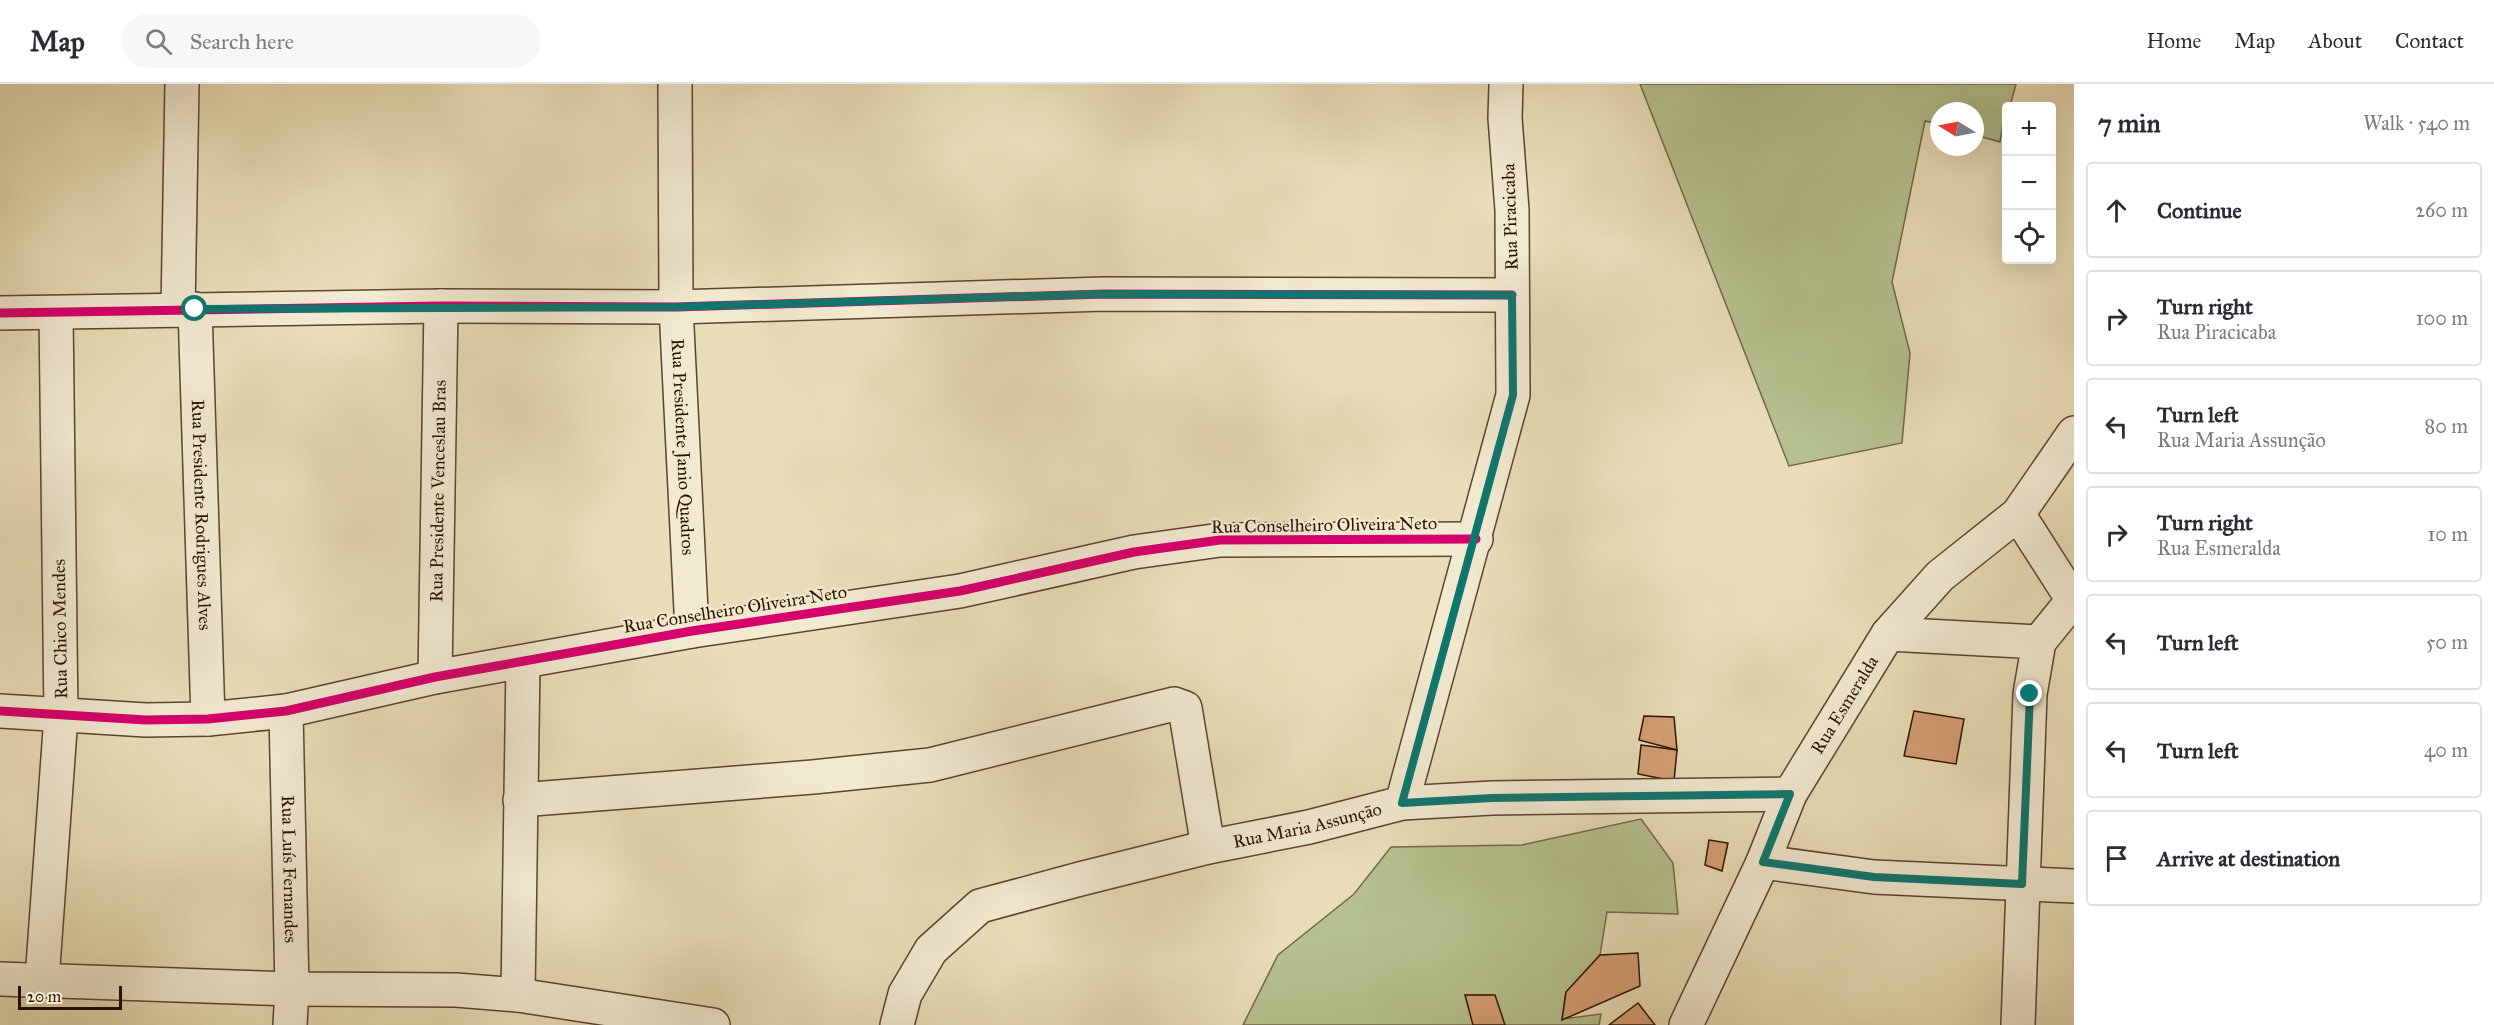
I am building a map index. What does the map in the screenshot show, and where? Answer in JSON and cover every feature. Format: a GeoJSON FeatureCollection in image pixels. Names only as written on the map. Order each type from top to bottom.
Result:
{"type":"FeatureCollection","features":[{"type":"Feature","properties":{"kind":"street","name":"Rua Presidente Rodrigues Alves"},"geometry":{"type":"LineString","coordinates":[[182,84],[187,310],[208,719]]}},
{"type":"Feature","properties":{"kind":"street","name":"Rua Presidente Janio Quadros"},"geometry":{"type":"LineString","coordinates":[[675,84],[676,307],[692,631]]}},
{"type":"Feature","properties":{"kind":"street","name":"Rua Piracicaba"},"geometry":{"type":"LineString","coordinates":[[1402,803],[1476,539],[1513,395],[1512,210],[1505,118],[1506,84]]}},
{"type":"Feature","properties":{"kind":"street"},"geometry":{"type":"LineString","coordinates":[[0,313],[441,306],[676,307],[1104,294],[1512,295]]}},
{"type":"Feature","properties":{"kind":"street","name":"Rua Presidente Venceslau Bras"},"geometry":{"type":"LineString","coordinates":[[435,677],[441,306]]}},
{"type":"Feature","properties":{"kind":"street","name":"Rua Chico Mendes"},"geometry":{"type":"LineString","coordinates":[[42,980],[61,716],[56,313]]}},
{"type":"Feature","properties":{"kind":"street","name":"Rua Esmeralda"},"geometry":{"type":"LineString","coordinates":[[1686,1025],[1763,862],[1790,794],[1888,634],[1940,576],[2018,514],[2074,433]]}},
{"type":"Feature","properties":{"kind":"street"},"geometry":{"type":"LineString","coordinates":[[2018,514],[2074,600],[2039,642],[2030,694],[2018,1025]]}},
{"type":"Feature","properties":{"kind":"street","name":"Rua Conselheiro Oliveira Neto"},"geometry":{"type":"LineString","coordinates":[[0,711],[61,716],[208,719],[286,711],[435,677],[692,631],[960,591],[1134,552],[1221,540],[1476,539]]}},
{"type":"Feature","properties":{"kind":"street"},"geometry":{"type":"LineString","coordinates":[[1888,634],[2039,642]]}},
{"type":"Feature","properties":{"kind":"street"},"geometry":{"type":"LineString","coordinates":[[518,995],[523,663]]}},
{"type":"Feature","properties":{"kind":"street"},"geometry":{"type":"LineString","coordinates":[[520,800],[813,777],[930,765],[1174,704],[1185,708],[1208,847]]}},
{"type":"Feature","properties":{"kind":"street","name":"Rua Luís Fernandes"},"geometry":{"type":"LineString","coordinates":[[286,711],[292,989],[290,1025]]}},
{"type":"Feature","properties":{"kind":"street","name":"Rua Maria Assunção"},"geometry":{"type":"LineString","coordinates":[[897,1025],[905,994],[931,950],[980,906],[1208,847],[1309,827],[1402,803],[1492,798],[1790,794]]}},
{"type":"Feature","properties":{"kind":"street"},"geometry":{"type":"LineString","coordinates":[[1763,862],[1874,877],[2074,886]]}},
{"type":"Feature","properties":{"kind":"street"},"geometry":{"type":"LineString","coordinates":[[0,979],[292,989],[456,990],[518,995],[646,1020],[713,1025]]}},
{"type":"Feature","properties":{"kind":"green space"},"geometry":{"type":"Polygon","coordinates":[[[1640,84],[2016,84],[2011,102],[2002,102],[2000,142],[1984,138],[1984,102],[1930,102],[1930,122],[1925,121],[1892,282],[1910,353],[1902,443],[1789,466],[1640,84]]]}},
{"type":"Feature","properties":{"kind":"green space"},"geometry":{"type":"Polygon","coordinates":[[[1641,819],[1673,863],[1678,914],[1607,912],[1600,955],[1566,992],[1562,1019],[1601,1014],[1599,1025],[1243,1025],[1278,955],[1354,894],[1391,847],[1522,845],[1641,819]]]}},
{"type":"Feature","properties":{"kind":"building"},"geometry":{"type":"Polygon","coordinates":[[[1914,711],[1964,719],[1956,764],[1904,756],[1914,711]]]}},
{"type":"Feature","properties":{"kind":"building"},"geometry":{"type":"Polygon","coordinates":[[[1644,716],[1674,717],[1677,750],[1639,740],[1644,716]]]}},
{"type":"Feature","properties":{"kind":"building"},"geometry":{"type":"Polygon","coordinates":[[[1641,745],[1677,750],[1674,781],[1638,774],[1641,745]]]}},
{"type":"Feature","properties":{"kind":"building"},"geometry":{"type":"Polygon","coordinates":[[[1709,840],[1728,843],[1722,871],[1705,865],[1709,840]]]}},
{"type":"Feature","properties":{"kind":"building"},"geometry":{"type":"Polygon","coordinates":[[[1638,953],[1640,986],[1562,1020],[1566,992],[1600,955],[1638,953]]]}},
{"type":"Feature","properties":{"kind":"building"},"geometry":{"type":"Polygon","coordinates":[[[1465,995],[1495,995],[1505,1025],[1473,1025],[1465,995]]]}},
{"type":"Feature","properties":{"kind":"building"},"geometry":{"type":"Polygon","coordinates":[[[1638,1003],[1655,1025],[1609,1025],[1638,1003]]]}},
{"type":"Feature","properties":{"kind":"cycle path"},"geometry":{"type":"LineString","coordinates":[[0,313],[441,306],[676,307],[1104,294],[1512,295]]}},
{"type":"Feature","properties":{"kind":"cycle path"},"geometry":{"type":"LineString","coordinates":[[0,711],[146,720],[208,719],[286,711],[435,677],[692,631],[960,591],[1134,552],[1220,540],[1476,539]]}},
{"type":"Feature","properties":{"kind":"route"},"geometry":{"type":"LineString","coordinates":[[195,309],[441,306],[676,307],[1104,294],[1512,295],[1513,395],[1476,539],[1402,803],[1492,798],[1790,794],[1763,862],[1874,877],[2022,884],[2030,694]]}}]}
